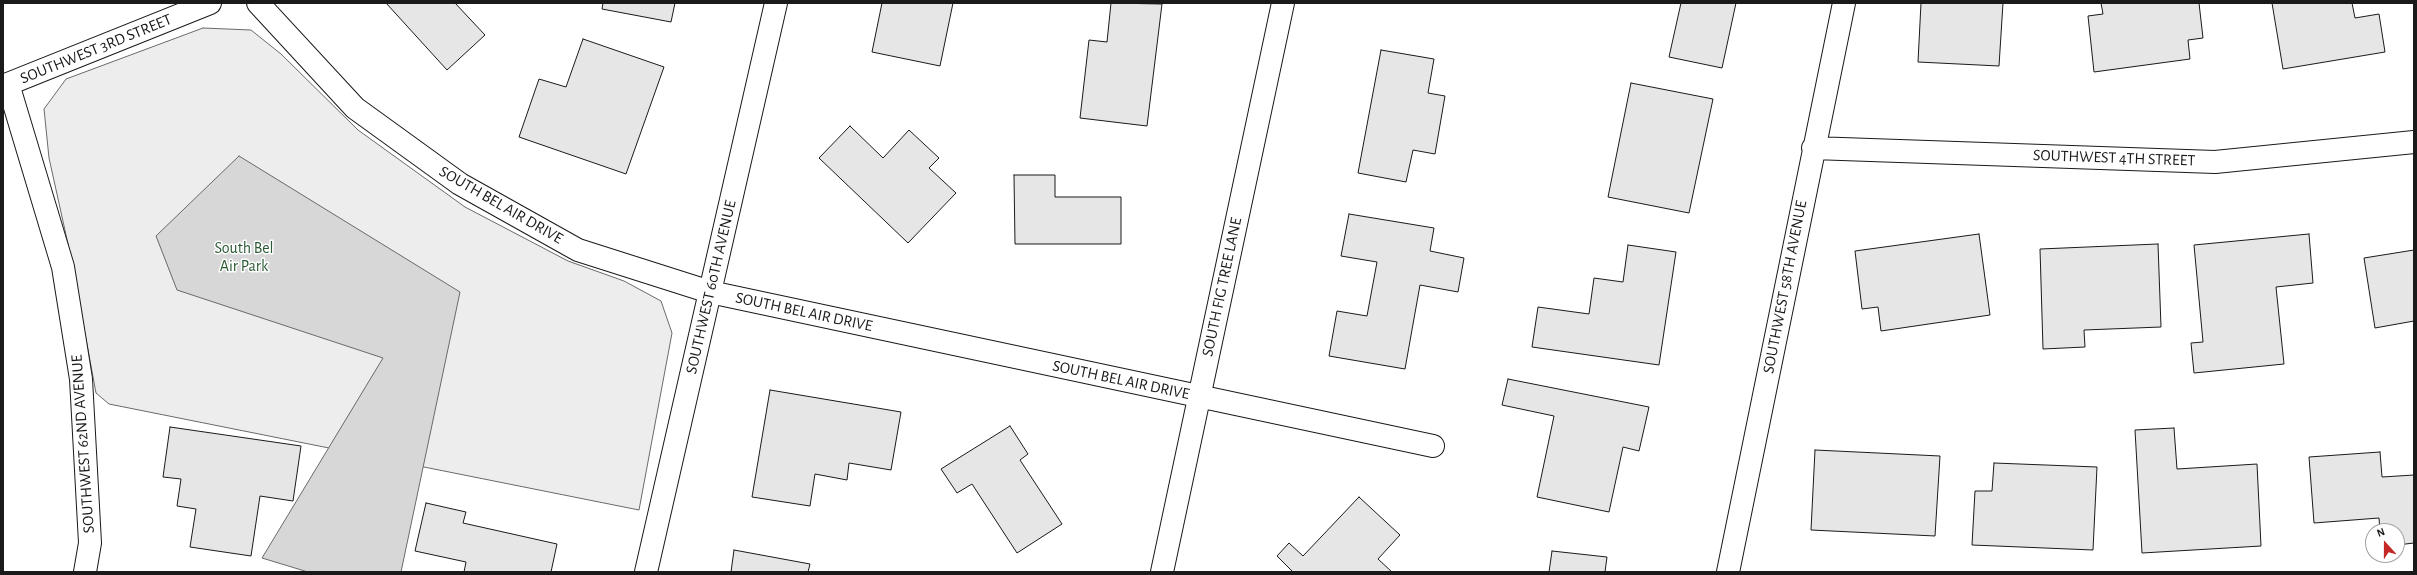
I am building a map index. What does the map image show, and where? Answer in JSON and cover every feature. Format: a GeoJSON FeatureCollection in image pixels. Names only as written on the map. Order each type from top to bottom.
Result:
{"type":"FeatureCollection","features":[{"type":"Feature","properties":{"kind":"street","name":"SOUTHWEST 3RD STREET"},"geometry":{"type":"LineString","coordinates":[[6,85],[210,3]]}},
{"type":"Feature","properties":{"kind":"street","name":"SOUTH BEL AIR DRIVE"},"geometry":{"type":"LineString","coordinates":[[258,3],[355,108],[460,184],[578,250],[710,292],[1433,446]]}},
{"type":"Feature","properties":{"kind":"street","name":"SOUTHWEST 60TH AVENUE"},"geometry":{"type":"LineString","coordinates":[[646,572],[776,3]]}},
{"type":"Feature","properties":{"kind":"street","name":"SOUTH FIG TREE LANE"},"geometry":{"type":"LineString","coordinates":[[1162,572],[1198,396],[1284,3]]}},
{"type":"Feature","properties":{"kind":"street","name":"SOUTHWEST 58TH AVENUE"},"geometry":{"type":"LineString","coordinates":[[1728,572],[1813,148],[1844,3]]}},
{"type":"Feature","properties":{"kind":"street","name":"SOUTHWEST 62ND AVENUE"},"geometry":{"type":"LineString","coordinates":[[6,85],[63,267],[82,379],[90,543],[85,572]]}},
{"type":"Feature","properties":{"kind":"street","name":"SOUTHWEST 4TH STREET"},"geometry":{"type":"LineString","coordinates":[[1813,148],[2215,162],[2414,142]]}},
{"type":"Feature","properties":{"kind":"shaded area","name":"South Bel Air Park"},"geometry":{"type":"Polygon","coordinates":[[[203,28],[251,30],[281,54],[358,130],[465,207],[568,261],[624,281],[661,301],[672,333],[639,510],[109,404],[96,393],[70,253],[49,158],[44,109],[66,79],[203,28]]]}},
{"type":"Feature","properties":{"kind":"shaded area"},"geometry":{"type":"Polygon","coordinates":[[[239,156],[460,292],[401,572],[308,572],[262,558],[383,358],[177,290],[156,236],[239,156]]]}},
{"type":"Feature","properties":{"kind":"building"},"geometry":{"type":"Polygon","coordinates":[[[386,3],[455,3],[485,35],[447,70],[386,3]]]}},
{"type":"Feature","properties":{"kind":"building"},"geometry":{"type":"Polygon","coordinates":[[[603,3],[675,3],[671,22],[602,9],[603,3]]]}},
{"type":"Feature","properties":{"kind":"building"},"geometry":{"type":"Polygon","coordinates":[[[882,3],[953,3],[940,66],[872,52],[882,3]]]}},
{"type":"Feature","properties":{"kind":"building"},"geometry":{"type":"Polygon","coordinates":[[[1111,3],[1162,4],[1147,126],[1080,118],[1089,40],[1107,42],[1111,3]]]}},
{"type":"Feature","properties":{"kind":"building"},"geometry":{"type":"Polygon","coordinates":[[[1681,3],[1736,3],[1722,68],[1669,57],[1681,3]]]}},
{"type":"Feature","properties":{"kind":"building"},"geometry":{"type":"Polygon","coordinates":[[[1921,3],[2003,3],[1999,66],[1918,62],[1921,3]]]}},
{"type":"Feature","properties":{"kind":"building"},"geometry":{"type":"Polygon","coordinates":[[[2101,3],[2199,3],[2203,38],[2188,40],[2190,59],[2094,72],[2088,16],[2103,14],[2101,3]]]}},
{"type":"Feature","properties":{"kind":"building"},"geometry":{"type":"Polygon","coordinates":[[[2272,3],[2352,3],[2355,18],[2379,14],[2385,52],[2283,69],[2272,3]]]}},
{"type":"Feature","properties":{"kind":"building"},"geometry":{"type":"Polygon","coordinates":[[[583,39],[664,67],[626,174],[519,137],[539,79],[566,87],[583,39]]]}},
{"type":"Feature","properties":{"kind":"building"},"geometry":{"type":"Polygon","coordinates":[[[1381,50],[1434,59],[1428,93],[1445,96],[1435,154],[1413,150],[1406,182],[1358,173],[1381,50]]]}},
{"type":"Feature","properties":{"kind":"building"},"geometry":{"type":"Polygon","coordinates":[[[1631,83],[1713,99],[1689,213],[1608,197],[1631,83]]]}},
{"type":"Feature","properties":{"kind":"building"},"geometry":{"type":"Polygon","coordinates":[[[850,126],[883,158],[909,130],[939,158],[929,168],[956,193],[908,243],[819,158],[850,126]]]}},
{"type":"Feature","properties":{"kind":"building"},"geometry":{"type":"Polygon","coordinates":[[[1014,175],[1055,175],[1055,197],[1121,197],[1121,244],[1015,244],[1014,175]]]}},
{"type":"Feature","properties":{"kind":"building"},"geometry":{"type":"Polygon","coordinates":[[[1349,214],[1434,228],[1430,251],[1464,258],[1458,292],[1420,285],[1405,369],[1329,356],[1337,311],[1367,316],[1377,262],[1341,256],[1349,214]]]}},
{"type":"Feature","properties":{"kind":"building"},"geometry":{"type":"Polygon","coordinates":[[[1979,234],[1990,315],[1881,331],[1878,307],[1862,309],[1855,251],[1979,234]]]}},
{"type":"Feature","properties":{"kind":"building"},"geometry":{"type":"Polygon","coordinates":[[[2309,234],[2313,283],[2276,287],[2284,364],[2194,373],[2191,343],[2203,342],[2194,245],[2309,234]]]}},
{"type":"Feature","properties":{"kind":"building"},"geometry":{"type":"Polygon","coordinates":[[[2158,244],[2161,327],[2084,330],[2085,347],[2043,349],[2040,249],[2158,244]]]}},
{"type":"Feature","properties":{"kind":"building"},"geometry":{"type":"Polygon","coordinates":[[[1628,245],[1676,252],[1659,365],[1532,347],[1538,307],[1589,314],[1594,278],[1623,282],[1628,245]]]}},
{"type":"Feature","properties":{"kind":"building"},"geometry":{"type":"Polygon","coordinates":[[[2414,250],[2414,321],[2375,328],[2364,258],[2414,250]]]}},
{"type":"Feature","properties":{"kind":"building"},"geometry":{"type":"Polygon","coordinates":[[[1508,379],[1649,407],[1639,451],[1623,447],[1609,512],[1537,497],[1554,416],[1502,405],[1508,379]]]}},
{"type":"Feature","properties":{"kind":"building"},"geometry":{"type":"Polygon","coordinates":[[[770,390],[901,412],[891,470],[849,463],[847,480],[815,474],[810,506],[752,497],[770,390]]]}},
{"type":"Feature","properties":{"kind":"building"},"geometry":{"type":"Polygon","coordinates":[[[1010,426],[1028,454],[1020,460],[1062,524],[1017,553],[972,484],[957,493],[941,469],[1010,426]]]}},
{"type":"Feature","properties":{"kind":"building"},"geometry":{"type":"Polygon","coordinates":[[[170,427],[301,446],[293,501],[260,496],[251,556],[190,547],[196,509],[177,506],[181,479],[163,477],[170,427]]]}},
{"type":"Feature","properties":{"kind":"building"},"geometry":{"type":"Polygon","coordinates":[[[2174,428],[2177,469],[2257,464],[2261,546],[2142,553],[2135,430],[2174,428]]]}},
{"type":"Feature","properties":{"kind":"building"},"geometry":{"type":"Polygon","coordinates":[[[1815,450],[1940,456],[1935,536],[1811,530],[1815,450]]]}},
{"type":"Feature","properties":{"kind":"building"},"geometry":{"type":"Polygon","coordinates":[[[2380,452],[2382,477],[2414,475],[2414,543],[2405,544],[2405,523],[2379,523],[2379,518],[2314,523],[2309,457],[2380,452]]]}},
{"type":"Feature","properties":{"kind":"building"},"geometry":{"type":"Polygon","coordinates":[[[1994,463],[2097,467],[2093,550],[1972,545],[1975,491],[1992,491],[1994,463]]]}},
{"type":"Feature","properties":{"kind":"building"},"geometry":{"type":"Polygon","coordinates":[[[1359,497],[1400,535],[1378,559],[1392,572],[1293,572],[1277,556],[1289,543],[1303,556],[1359,497]]]}},
{"type":"Feature","properties":{"kind":"building"},"geometry":{"type":"Polygon","coordinates":[[[426,503],[466,512],[463,523],[557,544],[551,572],[464,572],[466,562],[415,551],[426,503]]]}},
{"type":"Feature","properties":{"kind":"building"},"geometry":{"type":"Polygon","coordinates":[[[734,550],[810,564],[808,572],[731,572],[734,550]]]}},
{"type":"Feature","properties":{"kind":"building"},"geometry":{"type":"Polygon","coordinates":[[[1552,551],[1607,557],[1605,572],[1549,572],[1552,551]]]}}]}
